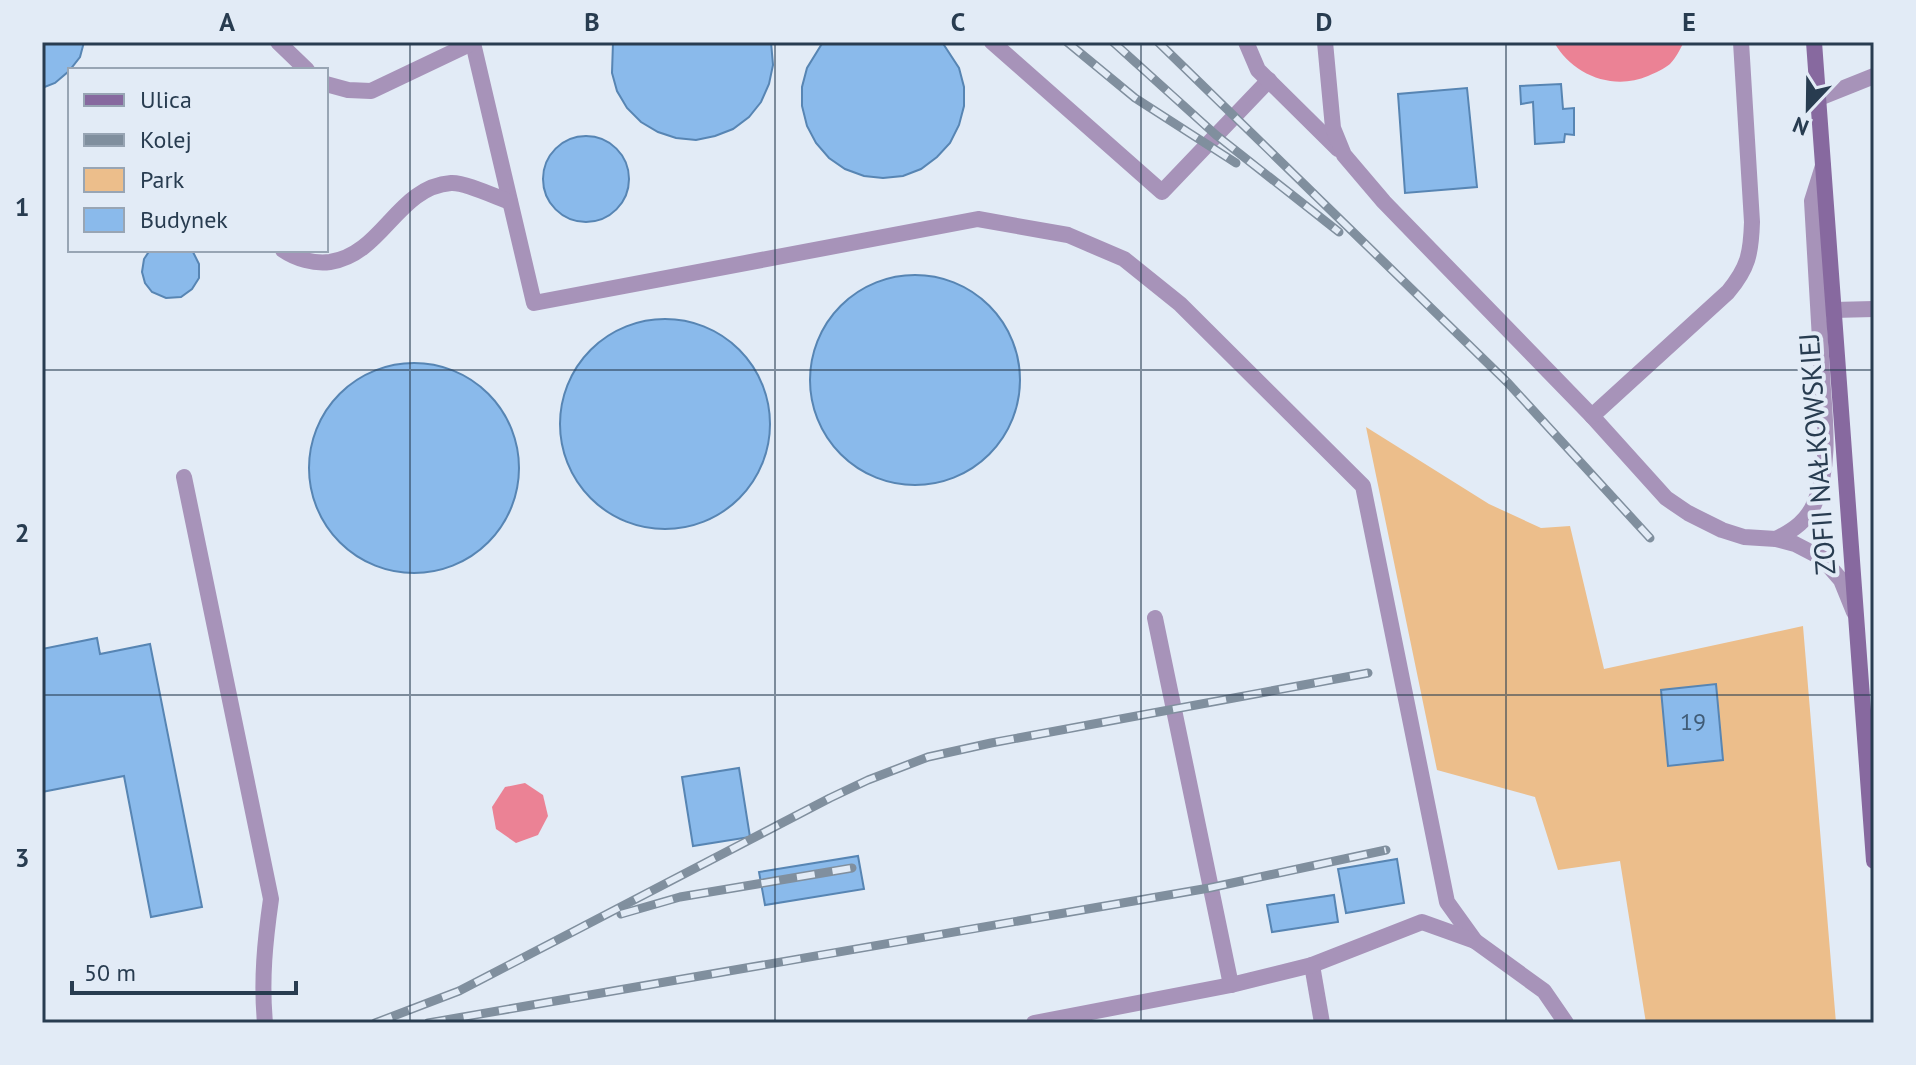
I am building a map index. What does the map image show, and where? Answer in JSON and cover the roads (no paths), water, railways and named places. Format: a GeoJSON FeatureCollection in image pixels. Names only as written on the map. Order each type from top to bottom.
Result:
{"type":"FeatureCollection","features":[{"type":"Feature","properties":{"kind":"street","name":"ZOFII NAŁKOWSKIEJ"},"geometry":{"type":"LineString","coordinates":[[1814,42],[1874,861]]}},
{"type":"Feature","properties":{"kind":"lane"},"geometry":{"type":"LineString","coordinates":[[278,42],[305,68]]}},
{"type":"Feature","properties":{"kind":"lane"},"geometry":{"type":"LineString","coordinates":[[328,85],[348,90],[371,91],[473,42],[534,303],[978,219],[1068,235],[1124,259],[1180,304],[1363,486],[1447,902],[1475,941]]}},
{"type":"Feature","properties":{"kind":"lane"},"geometry":{"type":"LineString","coordinates":[[992,42],[1162,192],[1269,80]]}},
{"type":"Feature","properties":{"kind":"lane"},"geometry":{"type":"LineString","coordinates":[[1246,42],[1258,70],[1344,155],[1384,202],[1592,416],[1666,498],[1722,530],[1744,537],[1795,544],[1822,558],[1841,580],[1855,614]]}},
{"type":"Feature","properties":{"kind":"lane"},"geometry":{"type":"LineString","coordinates":[[1325,42],[1333,128],[1344,155]]}},
{"type":"Feature","properties":{"kind":"lane"},"geometry":{"type":"LineString","coordinates":[[1592,416],[1728,292],[1744,273],[1751,248],[1752,222],[1741,42]]}},
{"type":"Feature","properties":{"kind":"lane"},"geometry":{"type":"LineString","coordinates":[[1819,98],[1874,76]]}},
{"type":"Feature","properties":{"kind":"lane"},"geometry":{"type":"LineString","coordinates":[[1776,539],[1804,520],[1815,503],[1821,485],[1825,440],[1812,201],[1824,164]]}},
{"type":"Feature","properties":{"kind":"lane"},"geometry":{"type":"LineString","coordinates":[[288,252],[317,264],[339,261],[358,253],[378,237],[399,210],[422,192],[453,182],[510,202]]}},
{"type":"Feature","properties":{"kind":"lane"},"geometry":{"type":"LineString","coordinates":[[1833,310],[1874,309]]}},
{"type":"Feature","properties":{"kind":"lane"},"geometry":{"type":"LineString","coordinates":[[184,477],[271,899],[263,951],[265,1023]]}},
{"type":"Feature","properties":{"kind":"lane"},"geometry":{"type":"LineString","coordinates":[[1155,618],[1231,985]]}},
{"type":"Feature","properties":{"kind":"lane"},"geometry":{"type":"LineString","coordinates":[[1034,1023],[1231,985],[1312,965],[1422,922],[1475,941],[1544,991],[1566,1023]]}},
{"type":"Feature","properties":{"kind":"lane"},"geometry":{"type":"LineString","coordinates":[[1312,965],[1322,1023]]}},
{"type":"Feature","properties":{"kind":"railway"},"geometry":{"type":"LineString","coordinates":[[1067,42],[1135,98],[1236,163]]}},
{"type":"Feature","properties":{"kind":"railway"},"geometry":{"type":"LineString","coordinates":[[1113,42],[1216,135],[1339,232]]}},
{"type":"Feature","properties":{"kind":"railway"},"geometry":{"type":"LineString","coordinates":[[1158,42],[1508,383],[1650,538]]}},
{"type":"Feature","properties":{"kind":"railway"},"geometry":{"type":"LineString","coordinates":[[375,1023],[459,991],[830,798],[928,757],[1368,673]]}},
{"type":"Feature","properties":{"kind":"railway"},"geometry":{"type":"LineString","coordinates":[[428,1023],[1209,888],[1386,850]]}},
{"type":"Feature","properties":{"kind":"railway"},"geometry":{"type":"LineString","coordinates":[[621,914],[680,897],[852,868]]}}]}
